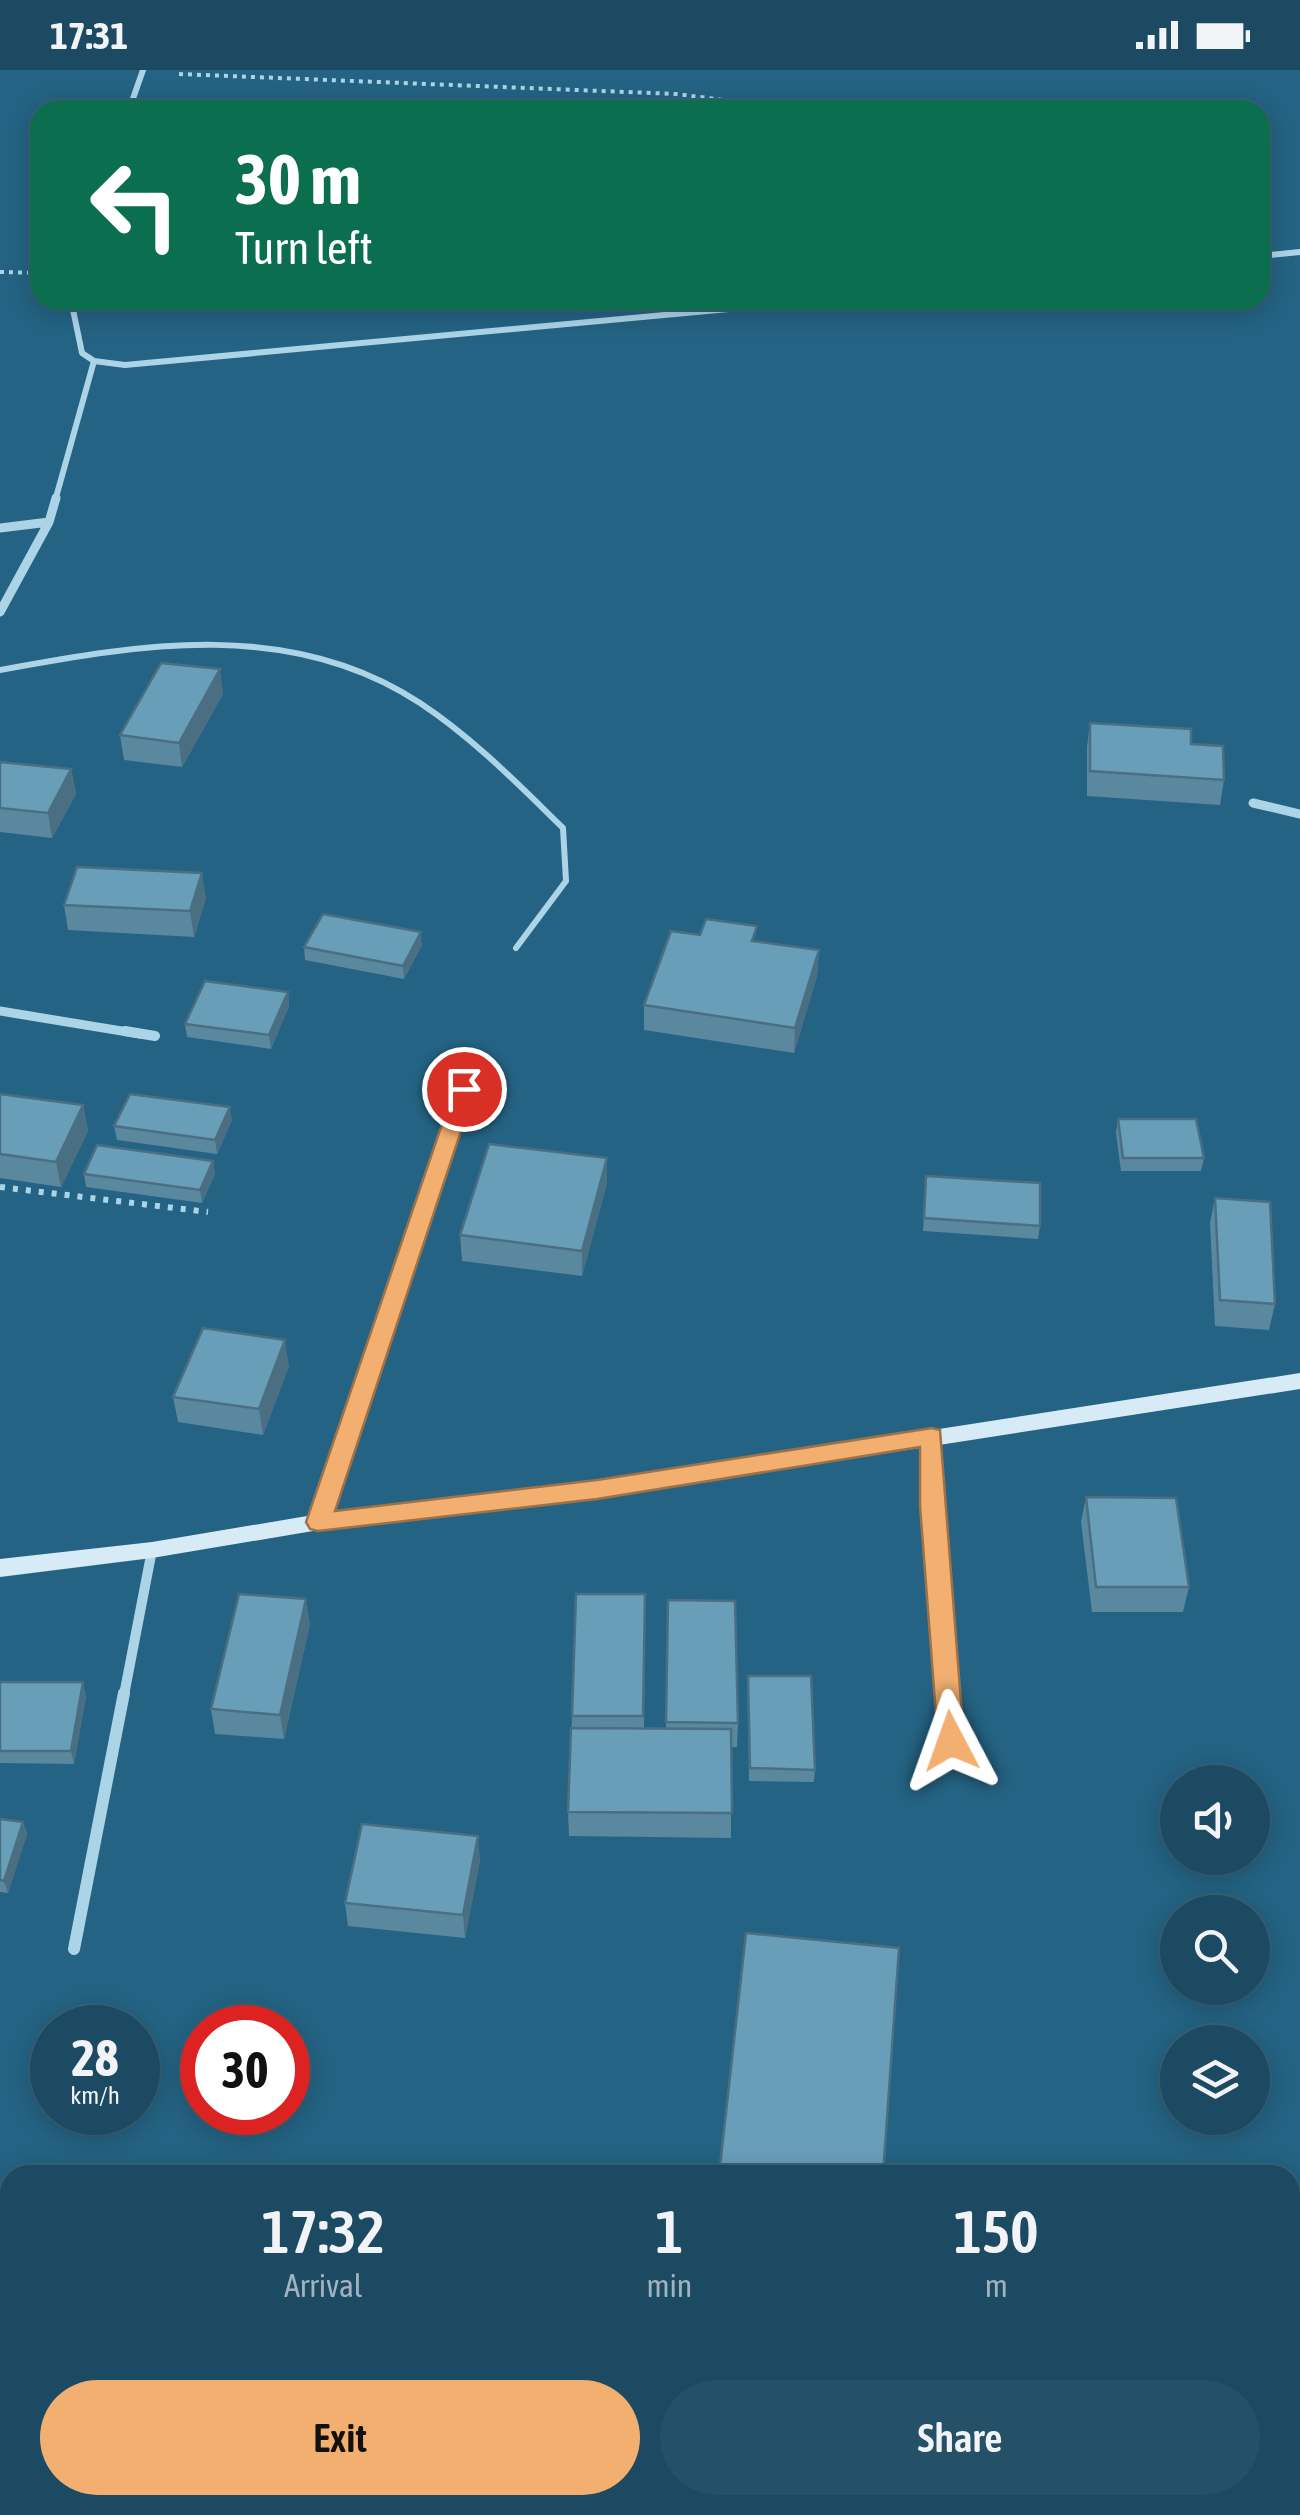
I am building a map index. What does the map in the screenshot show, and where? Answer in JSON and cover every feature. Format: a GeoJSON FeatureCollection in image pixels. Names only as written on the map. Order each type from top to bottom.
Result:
{"type":"FeatureCollection","features":[{"type":"Feature","properties":{"kind":"street"},"geometry":{"type":"LineString","coordinates":[[133,100],[143,71]]}},
{"type":"Feature","properties":{"kind":"street"},"geometry":{"type":"LineString","coordinates":[[1270,255],[1300,252]]}},
{"type":"Feature","properties":{"kind":"street"},"geometry":{"type":"LineString","coordinates":[[73,310],[82,353],[94,361],[146,364],[723,310]]}},
{"type":"Feature","properties":{"kind":"street"},"geometry":{"type":"LineString","coordinates":[[0,612],[49,522],[94,361]]}},
{"type":"Feature","properties":{"kind":"street"},"geometry":{"type":"LineString","coordinates":[[0,528],[49,522]]}},
{"type":"Feature","properties":{"kind":"street"},"geometry":{"type":"LineString","coordinates":[[1253,803],[1300,814]]}},
{"type":"Feature","properties":{"kind":"street"},"geometry":{"type":"LineString","coordinates":[[0,1012],[154,1036]]}},
{"type":"Feature","properties":{"kind":"street"},"geometry":{"type":"LineString","coordinates":[[318,1522],[464,1089]]}},
{"type":"Feature","properties":{"kind":"street"},"geometry":{"type":"LineString","coordinates":[[0,1568],[152,1550],[318,1522],[597,1490],[1300,1381]]}},
{"type":"Feature","properties":{"kind":"street"},"geometry":{"type":"LineString","coordinates":[[932,1436],[932,1506],[951,1741]]}},
{"type":"Feature","properties":{"kind":"street"},"geometry":{"type":"LineString","coordinates":[[74,1949],[152,1550]]}},
{"type":"Feature","properties":{"kind":"lane"},"geometry":{"type":"LineString","coordinates":[[0,670],[80,655],[212,644],[303,652],[396,689],[487,755],[564,828],[566,881],[516,948]]}},
{"type":"Feature","properties":{"kind":"path"},"geometry":{"type":"LineString","coordinates":[[143,71],[676,94],[723,100]]}},
{"type":"Feature","properties":{"kind":"path"},"geometry":{"type":"LineString","coordinates":[[0,272],[30,273]]}},
{"type":"Feature","properties":{"kind":"path"},"geometry":{"type":"LineString","coordinates":[[0,1187],[208,1212]]}},
{"type":"Feature","properties":{"kind":"building"},"geometry":{"type":"Polygon","coordinates":[[[161,663],[220,669],[179,743],[120,735],[161,663]]]}},
{"type":"Feature","properties":{"kind":"building"},"geometry":{"type":"Polygon","coordinates":[[[1090,723],[1191,729],[1191,744],[1223,746],[1224,780],[1090,771],[1090,723]]]}},
{"type":"Feature","properties":{"kind":"building"},"geometry":{"type":"Polygon","coordinates":[[[0,762],[71,769],[48,813],[0,808],[0,762]]]}},
{"type":"Feature","properties":{"kind":"building"},"geometry":{"type":"Polygon","coordinates":[[[77,867],[202,873],[190,911],[64,905],[77,867]]]}},
{"type":"Feature","properties":{"kind":"building"},"geometry":{"type":"Polygon","coordinates":[[[323,914],[421,932],[403,966],[304,947],[323,914]]]}},
{"type":"Feature","properties":{"kind":"building"},"geometry":{"type":"Polygon","coordinates":[[[706,919],[757,926],[752,941],[819,950],[795,1028],[644,1005],[671,931],[700,935],[706,919]]]}},
{"type":"Feature","properties":{"kind":"building"},"geometry":{"type":"Polygon","coordinates":[[[205,981],[288,992],[269,1035],[185,1024],[205,981]]]}},
{"type":"Feature","properties":{"kind":"building"},"geometry":{"type":"Polygon","coordinates":[[[0,1094],[83,1105],[56,1162],[0,1154],[0,1094]]]}},
{"type":"Feature","properties":{"kind":"building"},"geometry":{"type":"Polygon","coordinates":[[[130,1094],[230,1107],[215,1140],[114,1126],[130,1094]]]}},
{"type":"Feature","properties":{"kind":"building"},"geometry":{"type":"Polygon","coordinates":[[[1118,1119],[1196,1119],[1204,1158],[1123,1158],[1118,1119]]]}},
{"type":"Feature","properties":{"kind":"building"},"geometry":{"type":"Polygon","coordinates":[[[489,1144],[607,1158],[582,1251],[460,1235],[489,1144]]]}},
{"type":"Feature","properties":{"kind":"building"},"geometry":{"type":"Polygon","coordinates":[[[97,1145],[213,1161],[200,1190],[84,1174],[97,1145]]]}},
{"type":"Feature","properties":{"kind":"building"},"geometry":{"type":"Polygon","coordinates":[[[926,1176],[1040,1183],[1040,1226],[924,1218],[926,1176]]]}},
{"type":"Feature","properties":{"kind":"building"},"geometry":{"type":"Polygon","coordinates":[[[1215,1198],[1270,1202],[1275,1304],[1220,1300],[1215,1198]]]}},
{"type":"Feature","properties":{"kind":"building"},"geometry":{"type":"Polygon","coordinates":[[[203,1328],[285,1340],[259,1409],[173,1397],[203,1328]]]}},
{"type":"Feature","properties":{"kind":"building"},"geometry":{"type":"Polygon","coordinates":[[[1086,1497],[1176,1498],[1189,1587],[1096,1587],[1086,1497]]]}},
{"type":"Feature","properties":{"kind":"building"},"geometry":{"type":"Polygon","coordinates":[[[239,1594],[306,1599],[280,1715],[211,1709],[239,1594]]]}},
{"type":"Feature","properties":{"kind":"building"},"geometry":{"type":"Polygon","coordinates":[[[576,1594],[645,1594],[643,1716],[572,1716],[576,1594]]]}},
{"type":"Feature","properties":{"kind":"building"},"geometry":{"type":"Polygon","coordinates":[[[668,1600],[735,1601],[738,1723],[666,1722],[668,1600]]]}},
{"type":"Feature","properties":{"kind":"building"},"geometry":{"type":"Polygon","coordinates":[[[748,1676],[811,1676],[815,1770],[750,1768],[748,1676]]]}},
{"type":"Feature","properties":{"kind":"building"},"geometry":{"type":"Polygon","coordinates":[[[0,1682],[83,1682],[71,1751],[0,1751],[0,1682]]]}},
{"type":"Feature","properties":{"kind":"building"},"geometry":{"type":"Polygon","coordinates":[[[571,1728],[731,1729],[732,1813],[568,1812],[571,1728]]]}},
{"type":"Feature","properties":{"kind":"building"},"geometry":{"type":"Polygon","coordinates":[[[0,1819],[23,1822],[4,1881],[0,1880],[0,1819]]]}},
{"type":"Feature","properties":{"kind":"building"},"geometry":{"type":"Polygon","coordinates":[[[362,1824],[478,1836],[463,1915],[345,1903],[362,1824]]]}},
{"type":"Feature","properties":{"kind":"building"},"geometry":{"type":"Polygon","coordinates":[[[746,1933],[899,1948],[884,2165],[720,2165],[746,1933]]]}},
{"type":"Feature","properties":{"kind":"route"},"geometry":{"type":"LineString","coordinates":[[464,1089],[318,1522],[597,1490],[932,1436],[932,1506],[951,1741]]}}]}
